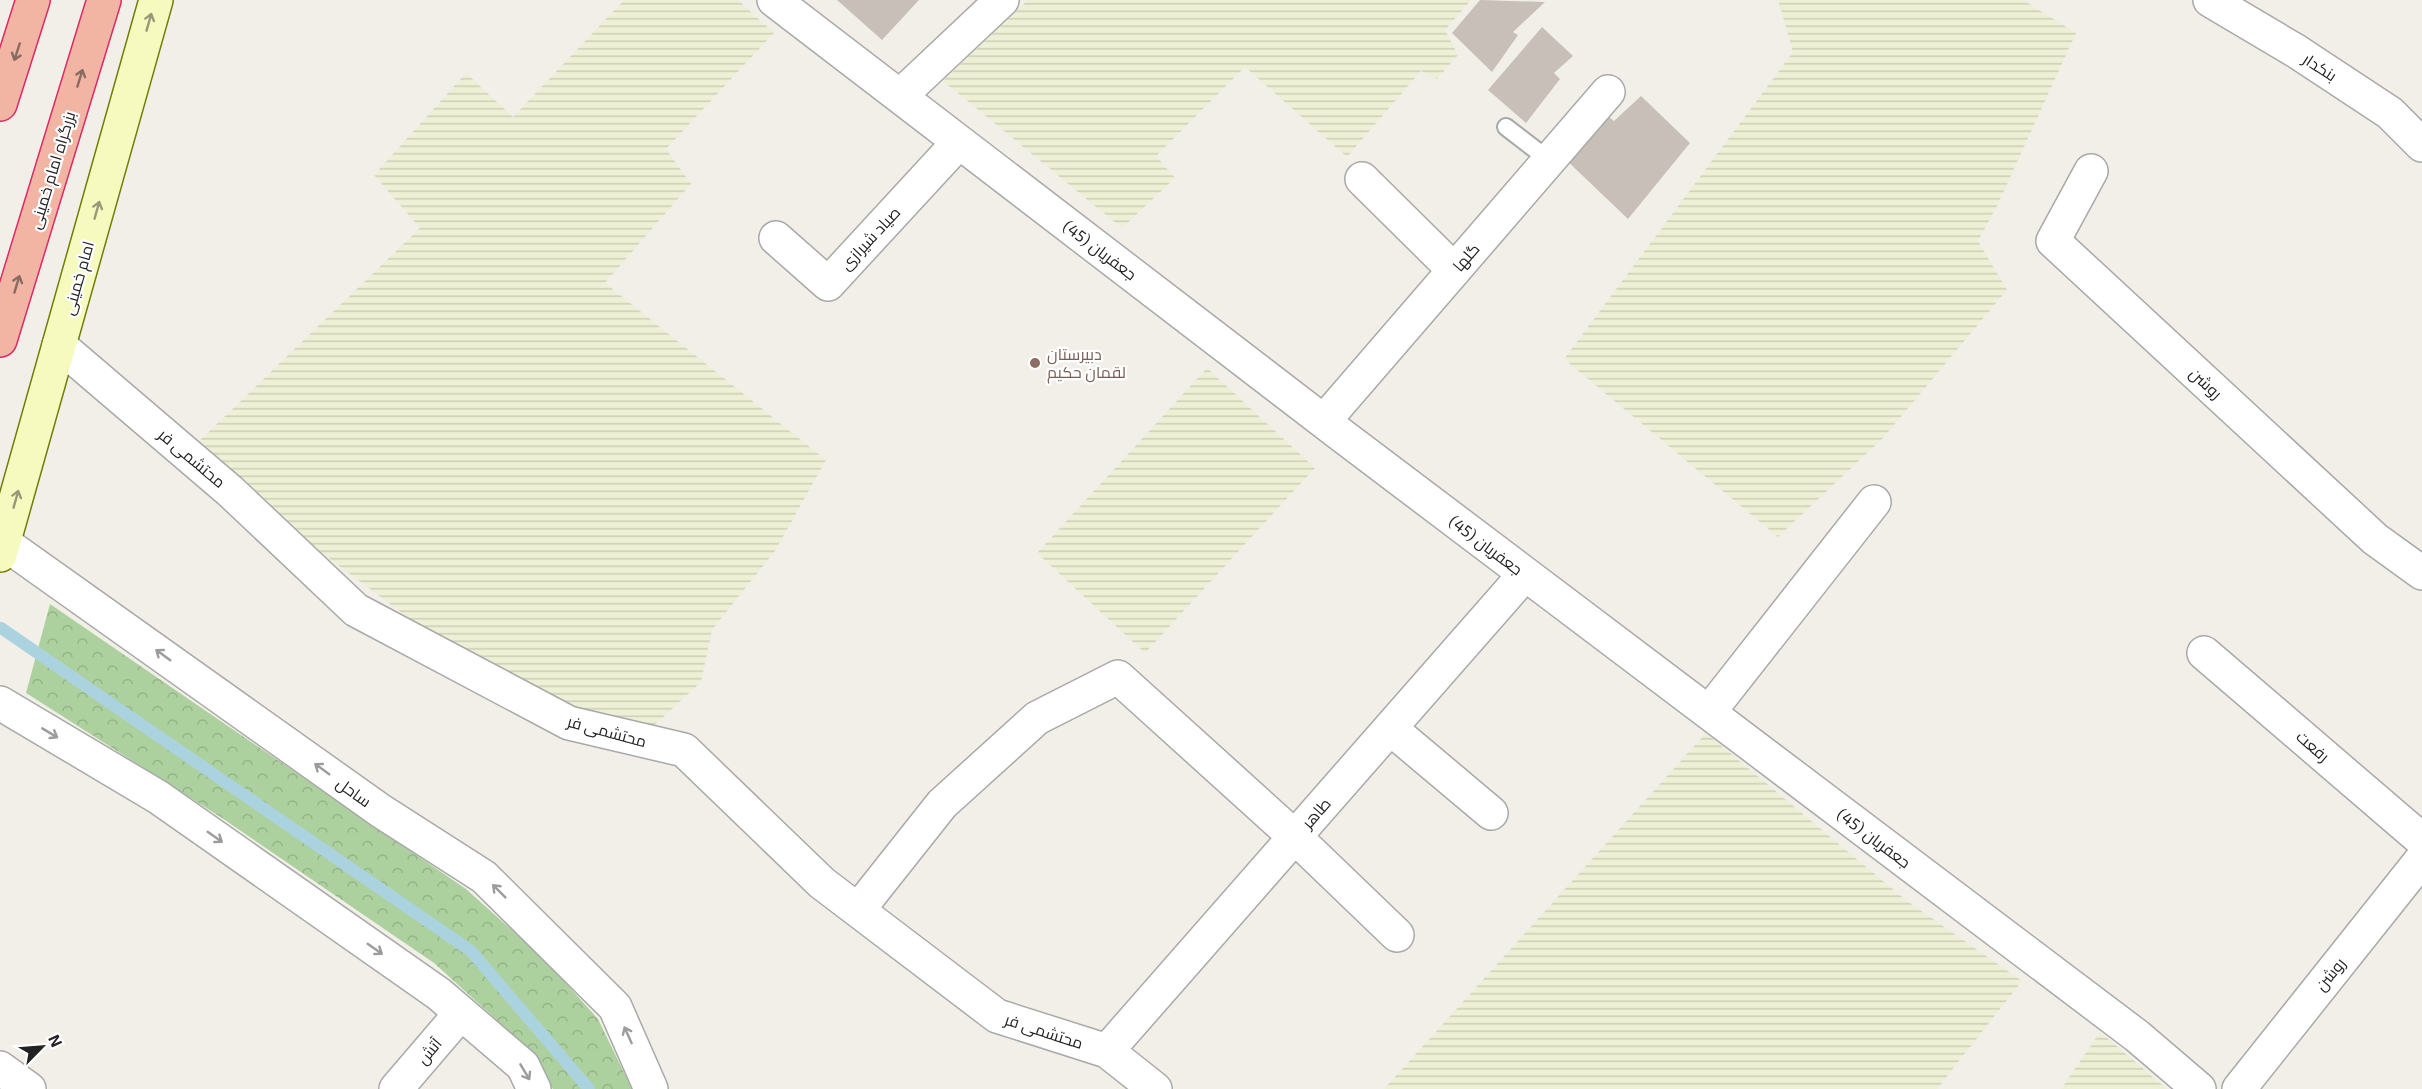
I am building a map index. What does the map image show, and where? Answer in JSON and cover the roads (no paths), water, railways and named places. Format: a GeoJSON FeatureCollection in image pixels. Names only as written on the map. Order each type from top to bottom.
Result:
{"type":"FeatureCollection","features":[{"type":"Feature","properties":{"kind":"highway"},"geometry":{"type":"LineString","coordinates":[[0,104],[33,0]]}},
{"type":"Feature","properties":{"kind":"highway","name":"بزرگراه امام خمینی"},"geometry":{"type":"LineString","coordinates":[[0,340],[104,0]]}},
{"type":"Feature","properties":{"kind":"main road","name":"امام خمینی"},"geometry":{"type":"LineString","coordinates":[[2,549],[156,0]]}},
{"type":"Feature","properties":{"kind":"street","name":"جعفریان (45)"},"geometry":{"type":"LineString","coordinates":[[774,0],[1525,574],[2137,1036],[2199,1089]]}},
{"type":"Feature","properties":{"kind":"street","name":"بنکدار"},"geometry":{"type":"LineString","coordinates":[[2210,0],[2296,51],[2390,113],[2422,145]]}},
{"type":"Feature","properties":{"kind":"street"},"geometry":{"type":"LineString","coordinates":[[900,96],[993,3]]}},
{"type":"Feature","properties":{"kind":"street","name":"گلها"},"geometry":{"type":"LineString","coordinates":[[1324,421],[1608,92]]}},
{"type":"Feature","properties":{"kind":"street","name":"صیاد شیرازی"},"geometry":{"type":"LineString","coordinates":[[776,238],[828,284],[959,142]]}},
{"type":"Feature","properties":{"kind":"street","name":"روشن"},"geometry":{"type":"LineString","coordinates":[[2091,171],[2053,241],[2375,539],[2422,573]]}},
{"type":"Feature","properties":{"kind":"street"},"geometry":{"type":"LineString","coordinates":[[1362,179],[1454,270]]}},
{"type":"Feature","properties":{"kind":"street","name":"محتشمی فر"},"geometry":{"type":"LineString","coordinates":[[59,345],[230,491],[356,610],[569,723],[684,750],[822,883],[997,1016],[1107,1051]]}},
{"type":"Feature","properties":{"kind":"street"},"geometry":{"type":"LineString","coordinates":[[1708,712],[1874,502]]}},
{"type":"Feature","properties":{"kind":"street","name":"ساحل"},"geometry":{"type":"LineString","coordinates":[[2,549],[381,811],[484,877],[615,1007],[651,1089]]}},
{"type":"Feature","properties":{"kind":"street","name":"طاهر"},"geometry":{"type":"LineString","coordinates":[[1107,1051],[1525,574]]}},
{"type":"Feature","properties":{"kind":"street","name":"رفعت"},"geometry":{"type":"LineString","coordinates":[[2204,653],[2422,840]]}},
{"type":"Feature","properties":{"kind":"street"},"geometry":{"type":"LineString","coordinates":[[858,910],[942,804],[1037,718],[1118,677],[1295,837],[1397,935]]}},
{"type":"Feature","properties":{"kind":"street"},"geometry":{"type":"LineString","coordinates":[[0,703],[158,797],[439,994],[523,1066],[534,1089]]}},
{"type":"Feature","properties":{"kind":"street"},"geometry":{"type":"LineString","coordinates":[[1390,728],[1491,813]]}},
{"type":"Feature","properties":{"kind":"street","name":"روشن"},"geometry":{"type":"LineString","coordinates":[[2239,1089],[2422,859]]}},
{"type":"Feature","properties":{"kind":"street","name":"آتش"},"geometry":{"type":"LineString","coordinates":[[396,1089],[461,1013]]}},
{"type":"Feature","properties":{"kind":"street"},"geometry":{"type":"LineString","coordinates":[[1107,1051],[1155,1089]]}},
{"type":"Feature","properties":{"kind":"street"},"geometry":{"type":"LineString","coordinates":[[0,1068],[29,1089]]}},
{"type":"Feature","properties":{"kind":"lane"},"geometry":{"type":"LineString","coordinates":[[1506,127],[1549,160]]}},
{"type":"Feature","properties":{"kind":"waterway"},"geometry":{"type":"LineString","coordinates":[[1,628],[471,951],[589,1089]]}},
{"type":"Feature","properties":{"kind":"place","name":"دبیرستان لقمان حکیم"},"geometry":{"type":"Point","coordinates":[1035,363]}}]}
